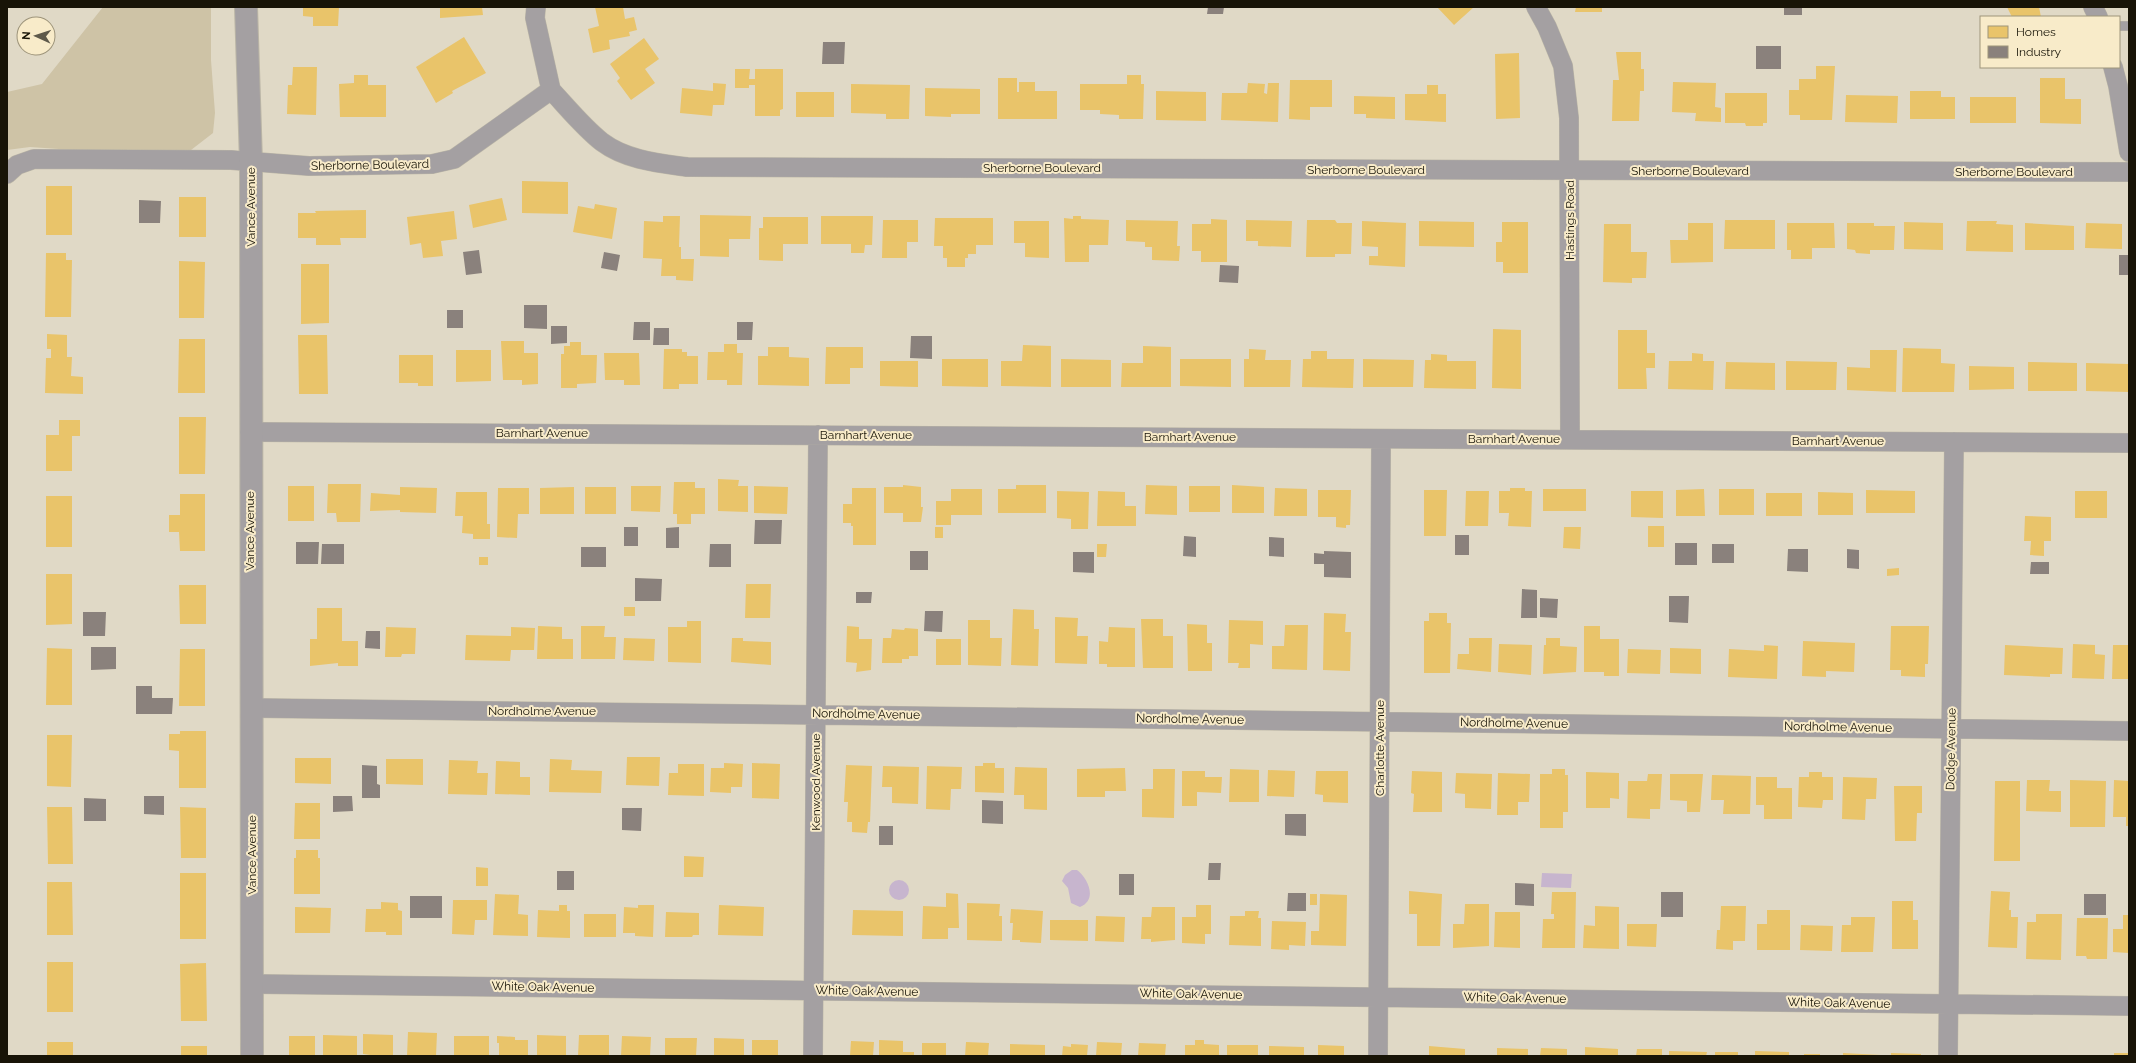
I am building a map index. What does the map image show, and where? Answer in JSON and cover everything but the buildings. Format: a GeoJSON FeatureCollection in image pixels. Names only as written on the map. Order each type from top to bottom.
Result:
{"type":"FeatureCollection","features":[{"type":"Feature","properties":{"kind":"street","name":"Vance Avenue"},"geometry":{"type":"LineString","coordinates":[[246,7],[251,162],[250,432],[252,1056]]}},
{"type":"Feature","properties":{"kind":"street"},"geometry":{"type":"LineString","coordinates":[[536,7],[535,18],[551,90]]}},
{"type":"Feature","properties":{"kind":"street","name":"Hastings Road"},"geometry":{"type":"LineString","coordinates":[[1536,7],[1547,27],[1563,66],[1569,118],[1570,439]]}},
{"type":"Feature","properties":{"kind":"street"},"geometry":{"type":"LineString","coordinates":[[2093,7],[2098,16]]}},
{"type":"Feature","properties":{"kind":"street"},"geometry":{"type":"LineString","coordinates":[[2113,68],[2118,86],[2129,152]]}},
{"type":"Feature","properties":{"kind":"street","name":"Sherborne Boulevard"},"geometry":{"type":"LineString","coordinates":[[7,174],[17,165],[34,159],[251,162],[309,166],[409,166],[432,164],[454,159],[551,90],[603,143],[631,156],[655,163],[687,166],[1570,171],[2129,172]]}},
{"type":"Feature","properties":{"kind":"street","name":"Barnhart Avenue"},"geometry":{"type":"LineString","coordinates":[[250,432],[2129,443]]}},
{"type":"Feature","properties":{"kind":"street","name":"Kenwood Avenue"},"geometry":{"type":"LineString","coordinates":[[813,1056],[818,435]]}},
{"type":"Feature","properties":{"kind":"street","name":"Charlotte Avenue"},"geometry":{"type":"LineString","coordinates":[[1378,1056],[1381,722],[1381,439]]}},
{"type":"Feature","properties":{"kind":"street","name":"Dodge Avenue"},"geometry":{"type":"LineString","coordinates":[[1948,1056],[1954,442]]}},
{"type":"Feature","properties":{"kind":"street","name":"Nordholme Avenue"},"geometry":{"type":"LineString","coordinates":[[251,708],[2129,731]]}},
{"type":"Feature","properties":{"kind":"street","name":"White Oak Avenue"},"geometry":{"type":"LineString","coordinates":[[252,984],[2129,1006]]}},
{"type":"Feature","properties":{"kind":"shaded area"},"geometry":{"type":"Polygon","coordinates":[[[103,7],[211,7],[211,60],[215,113],[213,133],[191,150],[88,151],[30,147],[7,150],[7,92],[42,84],[103,7]]]}},
{"type":"Feature","properties":{"kind":"shaded area"},"geometry":{"type":"Polygon","coordinates":[[[1072,870],[1077,870],[1088,883],[1090,894],[1089,899],[1080,907],[1071,903],[1068,888],[1062,881],[1065,875],[1072,870]]]}},
{"type":"Feature","properties":{"kind":"shaded area"},"geometry":{"type":"Polygon","coordinates":[[[1542,873],[1572,874],[1571,888],[1541,887],[1542,873]]]}},
{"type":"Feature","properties":{"kind":"shaded area"},"geometry":{"type":"Polygon","coordinates":[[[899,880],[906,883],[909,890],[906,897],[899,900],[892,897],[889,890],[892,883],[899,880]]]}}]}
